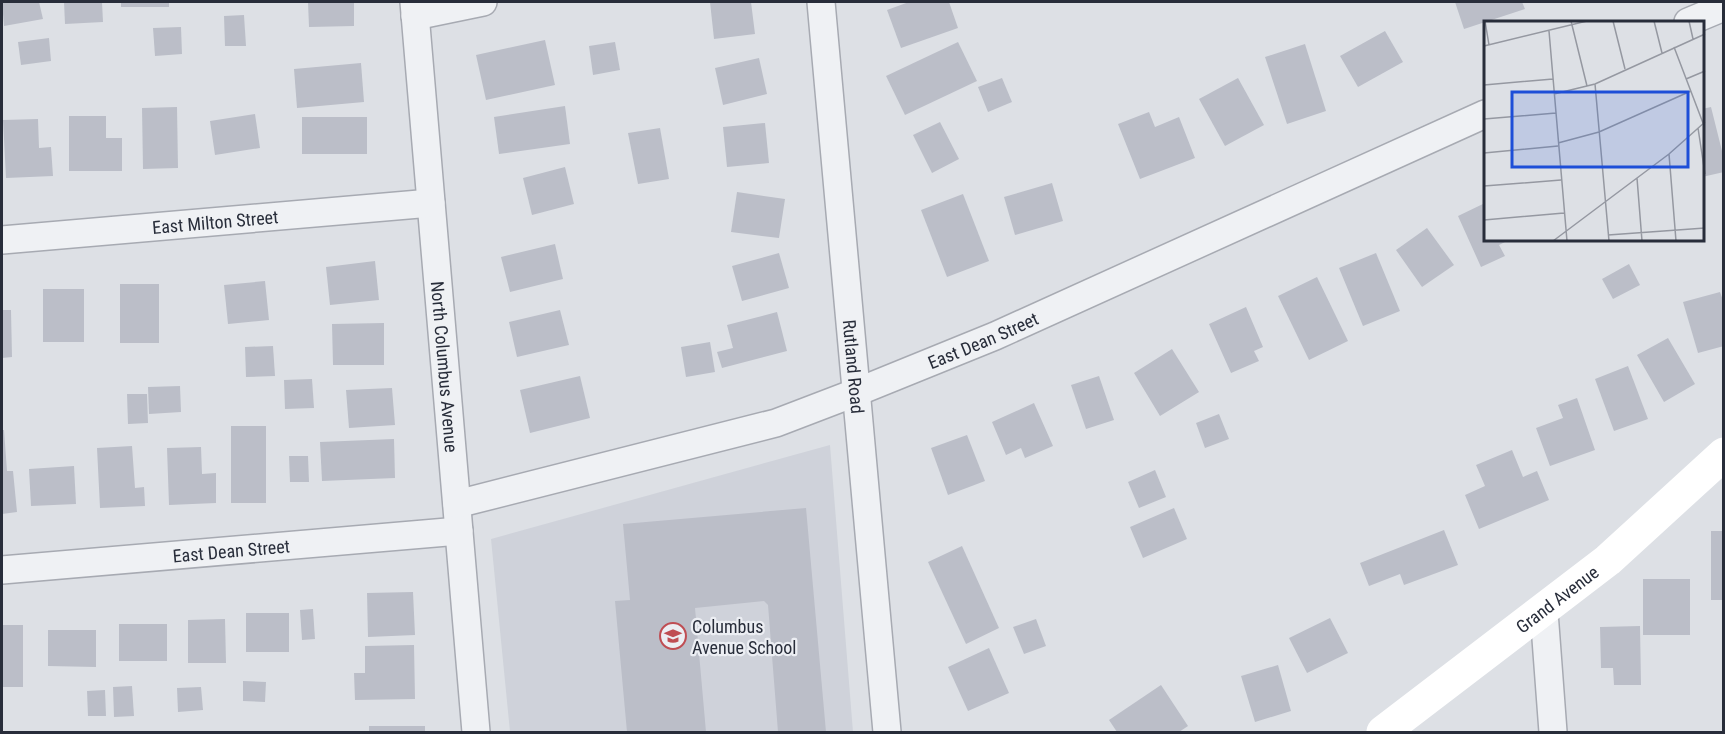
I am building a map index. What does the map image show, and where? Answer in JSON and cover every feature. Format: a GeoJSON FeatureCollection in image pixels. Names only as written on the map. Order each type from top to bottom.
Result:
{"type":"FeatureCollection","features":[{"type":"Feature","properties":{"kind":"street"},"geometry":{"type":"LineString","coordinates":[[414,9],[483,2]]}},
{"type":"Feature","properties":{"kind":"street","name":"Rutland Road"},"geometry":{"type":"LineString","coordinates":[[821,2],[887,732]]}},
{"type":"Feature","properties":{"kind":"street"},"geometry":{"type":"LineString","coordinates":[[1690,21],[1724,6]]}},
{"type":"Feature","properties":{"kind":"street","name":"North Columbus Avenue"},"geometry":{"type":"LineString","coordinates":[[414,9],[476,732]]}},
{"type":"Feature","properties":{"kind":"street","name":"East Dean Street"},"geometry":{"type":"LineString","coordinates":[[457,504],[776,423],[995,336],[1484,114]]}},
{"type":"Feature","properties":{"kind":"street","name":"East Milton Street"},"geometry":{"type":"LineString","coordinates":[[2,240],[431,203]]}},
{"type":"Feature","properties":{"kind":"street","name":"Grand Avenue"},"geometry":{"type":"LineString","coordinates":[[1383,732],[1544,612],[1608,560],[1724,454]]}},
{"type":"Feature","properties":{"kind":"street","name":"East Dean Street"},"geometry":{"type":"LineString","coordinates":[[2,570],[459,531]]}},
{"type":"Feature","properties":{"kind":"street"},"geometry":{"type":"LineString","coordinates":[[1544,612],[1553,732]]}},
{"type":"Feature","properties":{"kind":"shaded area","name":"Columbus Avenue School"},"geometry":{"type":"Polygon","coordinates":[[[830,445],[853,732],[510,732],[491,539],[830,445]]]}},
{"type":"Feature","properties":{"kind":"building"},"geometry":{"type":"Polygon","coordinates":[[[2,2],[39,2],[43,19],[4,26],[2,2]]]}},
{"type":"Feature","properties":{"kind":"building"},"geometry":{"type":"Polygon","coordinates":[[[64,2],[102,2],[103,22],[65,24],[64,2]]]}},
{"type":"Feature","properties":{"kind":"building"},"geometry":{"type":"Polygon","coordinates":[[[121,2],[169,2],[169,7],[121,7],[121,2]]]}},
{"type":"Feature","properties":{"kind":"building"},"geometry":{"type":"Polygon","coordinates":[[[308,2],[354,2],[354,26],[309,27],[308,2]]]}},
{"type":"Feature","properties":{"kind":"building"},"geometry":{"type":"Polygon","coordinates":[[[710,2],[751,2],[755,34],[714,39],[710,2]]]}},
{"type":"Feature","properties":{"kind":"building"},"geometry":{"type":"Polygon","coordinates":[[[909,2],[949,2],[958,28],[901,48],[887,10],[909,2]]]}},
{"type":"Feature","properties":{"kind":"building"},"geometry":{"type":"Polygon","coordinates":[[[1455,2],[1522,2],[1525,9],[1484,21],[1464,29],[1455,2]]]}},
{"type":"Feature","properties":{"kind":"building"},"geometry":{"type":"Polygon","coordinates":[[[244,15],[246,46],[225,46],[224,16],[244,15]]]}},
{"type":"Feature","properties":{"kind":"building"},"geometry":{"type":"Polygon","coordinates":[[[181,27],[182,54],[155,56],[153,28],[181,27]]]}},
{"type":"Feature","properties":{"kind":"building"},"geometry":{"type":"Polygon","coordinates":[[[1385,31],[1403,62],[1358,87],[1340,56],[1385,31]]]}},
{"type":"Feature","properties":{"kind":"building"},"geometry":{"type":"Polygon","coordinates":[[[49,38],[51,61],[21,65],[18,42],[49,38]]]}},
{"type":"Feature","properties":{"kind":"building"},"geometry":{"type":"Polygon","coordinates":[[[545,40],[555,85],[486,100],[476,55],[545,40]]]}},
{"type":"Feature","properties":{"kind":"building"},"geometry":{"type":"Polygon","coordinates":[[[615,42],[620,70],[593,75],[589,46],[615,42]]]}},
{"type":"Feature","properties":{"kind":"building"},"geometry":{"type":"Polygon","coordinates":[[[958,42],[977,81],[905,115],[886,76],[958,42]]]}},
{"type":"Feature","properties":{"kind":"building"},"geometry":{"type":"Polygon","coordinates":[[[1305,44],[1326,111],[1287,124],[1265,57],[1305,44]]]}},
{"type":"Feature","properties":{"kind":"building"},"geometry":{"type":"Polygon","coordinates":[[[759,58],[767,94],[723,105],[715,68],[759,58]]]}},
{"type":"Feature","properties":{"kind":"building"},"geometry":{"type":"Polygon","coordinates":[[[361,63],[364,102],[297,108],[294,69],[361,63]]]}},
{"type":"Feature","properties":{"kind":"building"},"geometry":{"type":"Polygon","coordinates":[[[1002,78],[1012,102],[988,112],[978,87],[1002,78]]]}},
{"type":"Feature","properties":{"kind":"building"},"geometry":{"type":"Polygon","coordinates":[[[1238,78],[1264,125],[1225,146],[1199,99],[1238,78]]]}},
{"type":"Feature","properties":{"kind":"building"},"geometry":{"type":"Polygon","coordinates":[[[565,106],[570,144],[499,154],[494,117],[565,106]]]}},
{"type":"Feature","properties":{"kind":"building"},"geometry":{"type":"Polygon","coordinates":[[[177,107],[178,168],[143,169],[142,108],[177,107]]]}},
{"type":"Feature","properties":{"kind":"building"},"geometry":{"type":"Polygon","coordinates":[[[1711,107],[1724,159],[1724,172],[1704,177],[1704,109],[1711,107]]]}},
{"type":"Feature","properties":{"kind":"building"},"geometry":{"type":"Polygon","coordinates":[[[1149,112],[1155,127],[1179,117],[1195,158],[1140,179],[1118,124],[1149,112]]]}},
{"type":"Feature","properties":{"kind":"building"},"geometry":{"type":"Polygon","coordinates":[[[255,114],[260,148],[215,155],[210,121],[255,114]]]}},
{"type":"Feature","properties":{"kind":"building"},"geometry":{"type":"Polygon","coordinates":[[[69,116],[106,116],[106,138],[122,138],[122,171],[69,171],[69,116]]]}},
{"type":"Feature","properties":{"kind":"building"},"geometry":{"type":"Polygon","coordinates":[[[302,117],[367,117],[367,154],[302,154],[302,117]]]}},
{"type":"Feature","properties":{"kind":"building"},"geometry":{"type":"Polygon","coordinates":[[[38,119],[39,148],[51,147],[53,176],[6,178],[3,120],[38,119]]]}},
{"type":"Feature","properties":{"kind":"building"},"geometry":{"type":"Polygon","coordinates":[[[940,122],[959,159],[932,173],[913,135],[940,122]]]}},
{"type":"Feature","properties":{"kind":"building"},"geometry":{"type":"Polygon","coordinates":[[[765,123],[769,163],[727,167],[723,127],[765,123]]]}},
{"type":"Feature","properties":{"kind":"building"},"geometry":{"type":"Polygon","coordinates":[[[660,128],[669,179],[638,184],[628,133],[660,128]]]}},
{"type":"Feature","properties":{"kind":"building"},"geometry":{"type":"Polygon","coordinates":[[[565,167],[574,204],[532,215],[523,178],[565,167]]]}},
{"type":"Feature","properties":{"kind":"building"},"geometry":{"type":"Polygon","coordinates":[[[1052,183],[1063,221],[1015,235],[1004,197],[1052,183]]]}},
{"type":"Feature","properties":{"kind":"building"},"geometry":{"type":"Polygon","coordinates":[[[737,192],[785,199],[779,238],[731,232],[737,192]]]}},
{"type":"Feature","properties":{"kind":"building"},"geometry":{"type":"Polygon","coordinates":[[[963,194],[989,261],[947,277],[921,210],[963,194]]]}},
{"type":"Feature","properties":{"kind":"building"},"geometry":{"type":"Polygon","coordinates":[[[1484,203],[1484,242],[1505,242],[1499,245],[1505,256],[1481,267],[1458,216],[1484,203]]]}},
{"type":"Feature","properties":{"kind":"building"},"geometry":{"type":"Polygon","coordinates":[[[1427,228],[1454,265],[1422,287],[1396,250],[1427,228]]]}},
{"type":"Feature","properties":{"kind":"building"},"geometry":{"type":"Polygon","coordinates":[[[555,244],[563,279],[510,292],[501,257],[555,244]]]}},
{"type":"Feature","properties":{"kind":"building"},"geometry":{"type":"Polygon","coordinates":[[[779,253],[789,288],[742,301],[732,266],[779,253]]]}},
{"type":"Feature","properties":{"kind":"building"},"geometry":{"type":"Polygon","coordinates":[[[1376,253],[1400,311],[1363,326],[1339,268],[1376,253]]]}},
{"type":"Feature","properties":{"kind":"building"},"geometry":{"type":"Polygon","coordinates":[[[375,261],[379,300],[330,305],[326,267],[375,261]]]}},
{"type":"Feature","properties":{"kind":"building"},"geometry":{"type":"Polygon","coordinates":[[[1629,264],[1640,285],[1613,299],[1602,279],[1629,264]]]}},
{"type":"Feature","properties":{"kind":"building"},"geometry":{"type":"Polygon","coordinates":[[[1317,277],[1348,341],[1309,360],[1278,296],[1317,277]]]}},
{"type":"Feature","properties":{"kind":"building"},"geometry":{"type":"Polygon","coordinates":[[[265,281],[269,320],[228,324],[224,285],[265,281]]]}},
{"type":"Feature","properties":{"kind":"building"},"geometry":{"type":"Polygon","coordinates":[[[120,284],[159,284],[159,343],[120,343],[120,284]]]}},
{"type":"Feature","properties":{"kind":"building"},"geometry":{"type":"Polygon","coordinates":[[[43,289],[84,289],[84,342],[43,342],[43,289]]]}},
{"type":"Feature","properties":{"kind":"building"},"geometry":{"type":"Polygon","coordinates":[[[1720,292],[1724,303],[1724,346],[1698,353],[1683,302],[1720,292]]]}},
{"type":"Feature","properties":{"kind":"building"},"geometry":{"type":"Polygon","coordinates":[[[1246,307],[1263,347],[1254,351],[1259,361],[1231,373],[1209,324],[1246,307]]]}},
{"type":"Feature","properties":{"kind":"building"},"geometry":{"type":"Polygon","coordinates":[[[2,310],[11,310],[12,357],[2,358],[2,310]]]}},
{"type":"Feature","properties":{"kind":"building"},"geometry":{"type":"Polygon","coordinates":[[[560,310],[569,345],[517,357],[509,322],[560,310]]]}},
{"type":"Feature","properties":{"kind":"building"},"geometry":{"type":"Polygon","coordinates":[[[777,312],[787,351],[722,368],[717,352],[733,348],[727,325],[777,312]]]}},
{"type":"Feature","properties":{"kind":"building"},"geometry":{"type":"Polygon","coordinates":[[[384,323],[384,365],[333,365],[332,324],[384,323]]]}},
{"type":"Feature","properties":{"kind":"building"},"geometry":{"type":"Polygon","coordinates":[[[1668,338],[1695,384],[1664,402],[1637,355],[1668,338]]]}},
{"type":"Feature","properties":{"kind":"building"},"geometry":{"type":"Polygon","coordinates":[[[710,342],[715,372],[686,377],[681,347],[710,342]]]}},
{"type":"Feature","properties":{"kind":"building"},"geometry":{"type":"Polygon","coordinates":[[[273,346],[275,376],[246,377],[245,347],[273,346]]]}},
{"type":"Feature","properties":{"kind":"building"},"geometry":{"type":"Polygon","coordinates":[[[1172,349],[1199,392],[1160,416],[1134,373],[1172,349]]]}},
{"type":"Feature","properties":{"kind":"building"},"geometry":{"type":"Polygon","coordinates":[[[1628,366],[1648,419],[1614,431],[1595,379],[1628,366]]]}},
{"type":"Feature","properties":{"kind":"building"},"geometry":{"type":"Polygon","coordinates":[[[580,376],[590,418],[530,433],[520,390],[580,376]]]}},
{"type":"Feature","properties":{"kind":"building"},"geometry":{"type":"Polygon","coordinates":[[[1099,376],[1114,420],[1086,429],[1071,385],[1099,376]]]}},
{"type":"Feature","properties":{"kind":"building"},"geometry":{"type":"Polygon","coordinates":[[[312,379],[314,408],[285,409],[284,380],[312,379]]]}},
{"type":"Feature","properties":{"kind":"building"},"geometry":{"type":"Polygon","coordinates":[[[180,386],[181,412],[149,414],[148,387],[180,386]]]}},
{"type":"Feature","properties":{"kind":"building"},"geometry":{"type":"Polygon","coordinates":[[[392,388],[395,425],[349,428],[346,390],[392,388]]]}},
{"type":"Feature","properties":{"kind":"building"},"geometry":{"type":"Polygon","coordinates":[[[127,394],[147,394],[148,423],[128,424],[127,394]]]}},
{"type":"Feature","properties":{"kind":"building"},"geometry":{"type":"Polygon","coordinates":[[[1577,398],[1595,450],[1550,466],[1536,428],[1563,418],[1558,405],[1577,398]]]}},
{"type":"Feature","properties":{"kind":"building"},"geometry":{"type":"Polygon","coordinates":[[[1034,403],[1053,446],[1025,458],[1021,448],[1006,455],[992,422],[1034,403]]]}},
{"type":"Feature","properties":{"kind":"building"},"geometry":{"type":"Polygon","coordinates":[[[1219,414],[1229,439],[1205,448],[1196,423],[1219,414]]]}},
{"type":"Feature","properties":{"kind":"building"},"geometry":{"type":"Polygon","coordinates":[[[231,426],[266,426],[266,503],[231,503],[231,426]]]}},
{"type":"Feature","properties":{"kind":"building"},"geometry":{"type":"Polygon","coordinates":[[[2,430],[4,430],[7,471],[13,471],[17,512],[2,514],[2,430]]]}},
{"type":"Feature","properties":{"kind":"building"},"geometry":{"type":"Polygon","coordinates":[[[967,435],[985,481],[948,495],[931,448],[967,435]]]}},
{"type":"Feature","properties":{"kind":"building"},"geometry":{"type":"Polygon","coordinates":[[[394,439],[395,478],[322,481],[320,442],[394,439]]]}},
{"type":"Feature","properties":{"kind":"building"},"geometry":{"type":"Polygon","coordinates":[[[132,446],[135,488],[144,487],[145,506],[100,508],[97,448],[132,446]]]}},
{"type":"Feature","properties":{"kind":"building"},"geometry":{"type":"Polygon","coordinates":[[[201,447],[202,474],[216,473],[216,503],[169,505],[167,448],[201,447]]]}},
{"type":"Feature","properties":{"kind":"building"},"geometry":{"type":"Polygon","coordinates":[[[1512,450],[1523,477],[1537,471],[1549,500],[1479,529],[1465,495],[1485,486],[1476,465],[1512,450]]]}},
{"type":"Feature","properties":{"kind":"building"},"geometry":{"type":"Polygon","coordinates":[[[289,456],[308,456],[309,482],[290,482],[289,456]]]}},
{"type":"Feature","properties":{"kind":"building"},"geometry":{"type":"Polygon","coordinates":[[[74,466],[76,504],[31,506],[29,469],[74,466]]]}},
{"type":"Feature","properties":{"kind":"building"},"geometry":{"type":"Polygon","coordinates":[[[1155,470],[1166,497],[1139,508],[1128,482],[1155,470]]]}},
{"type":"Feature","properties":{"kind":"building"},"geometry":{"type":"Polygon","coordinates":[[[806,508],[826,732],[778,732],[768,605],[764,601],[695,608],[706,732],[627,732],[615,601],[630,600],[623,524],[806,508]]]}},
{"type":"Feature","properties":{"kind":"building"},"geometry":{"type":"Polygon","coordinates":[[[1174,508],[1187,539],[1143,558],[1130,527],[1174,508]]]}},
{"type":"Feature","properties":{"kind":"building"},"geometry":{"type":"Polygon","coordinates":[[[1444,530],[1458,565],[1404,585],[1400,574],[1369,586],[1360,563],[1444,530]]]}},
{"type":"Feature","properties":{"kind":"building"},"geometry":{"type":"Polygon","coordinates":[[[1711,531],[1724,531],[1724,600],[1711,600],[1711,531]]]}},
{"type":"Feature","properties":{"kind":"building"},"geometry":{"type":"Polygon","coordinates":[[[962,546],[999,628],[966,644],[928,562],[962,546]]]}},
{"type":"Feature","properties":{"kind":"building"},"geometry":{"type":"Polygon","coordinates":[[[1643,579],[1690,579],[1690,635],[1643,635],[1643,579]]]}},
{"type":"Feature","properties":{"kind":"building"},"geometry":{"type":"Polygon","coordinates":[[[413,592],[415,635],[368,637],[367,593],[413,592]]]}},
{"type":"Feature","properties":{"kind":"building"},"geometry":{"type":"Polygon","coordinates":[[[313,609],[315,639],[302,640],[300,610],[313,609]]]}},
{"type":"Feature","properties":{"kind":"building"},"geometry":{"type":"Polygon","coordinates":[[[246,613],[289,613],[289,652],[246,652],[246,613]]]}},
{"type":"Feature","properties":{"kind":"building"},"geometry":{"type":"Polygon","coordinates":[[[1330,618],[1348,653],[1307,673],[1289,638],[1330,618]]]}},
{"type":"Feature","properties":{"kind":"building"},"geometry":{"type":"Polygon","coordinates":[[[225,619],[226,663],[188,663],[188,620],[225,619]]]}},
{"type":"Feature","properties":{"kind":"building"},"geometry":{"type":"Polygon","coordinates":[[[1036,619],[1046,646],[1024,654],[1013,627],[1036,619]]]}},
{"type":"Feature","properties":{"kind":"building"},"geometry":{"type":"Polygon","coordinates":[[[119,624],[167,624],[167,661],[119,661],[119,624]]]}},
{"type":"Feature","properties":{"kind":"building"},"geometry":{"type":"Polygon","coordinates":[[[2,625],[23,625],[23,687],[2,687],[2,625]]]}},
{"type":"Feature","properties":{"kind":"building"},"geometry":{"type":"Polygon","coordinates":[[[1640,626],[1641,685],[1614,685],[1613,668],[1601,668],[1600,627],[1640,626]]]}},
{"type":"Feature","properties":{"kind":"building"},"geometry":{"type":"Polygon","coordinates":[[[48,630],[96,630],[96,667],[48,666],[48,630]]]}},
{"type":"Feature","properties":{"kind":"building"},"geometry":{"type":"Polygon","coordinates":[[[414,645],[415,699],[355,700],[354,673],[365,673],[365,646],[414,645]]]}},
{"type":"Feature","properties":{"kind":"building"},"geometry":{"type":"Polygon","coordinates":[[[989,648],[1009,693],[968,711],[948,667],[989,648]]]}},
{"type":"Feature","properties":{"kind":"building"},"geometry":{"type":"Polygon","coordinates":[[[1278,665],[1291,711],[1255,722],[1241,676],[1278,665]]]}},
{"type":"Feature","properties":{"kind":"building"},"geometry":{"type":"Polygon","coordinates":[[[243,681],[266,682],[265,702],[243,701],[243,681]]]}},
{"type":"Feature","properties":{"kind":"building"},"geometry":{"type":"Polygon","coordinates":[[[1161,685],[1188,726],[1179,732],[1117,732],[1109,720],[1161,685]]]}},
{"type":"Feature","properties":{"kind":"building"},"geometry":{"type":"Polygon","coordinates":[[[132,686],[134,716],[114,717],[113,687],[132,686]]]}},
{"type":"Feature","properties":{"kind":"building"},"geometry":{"type":"Polygon","coordinates":[[[201,687],[203,710],[178,712],[177,688],[201,687]]]}},
{"type":"Feature","properties":{"kind":"building"},"geometry":{"type":"Polygon","coordinates":[[[105,690],[106,716],[88,716],[87,691],[105,690]]]}},
{"type":"Feature","properties":{"kind":"building"},"geometry":{"type":"Polygon","coordinates":[[[369,726],[425,726],[425,732],[369,732],[369,726]]]}},
{"type":"Feature","properties":{"kind":"place","name":"Columbus Avenue School"},"geometry":{"type":"Point","coordinates":[673,636]}}]}
